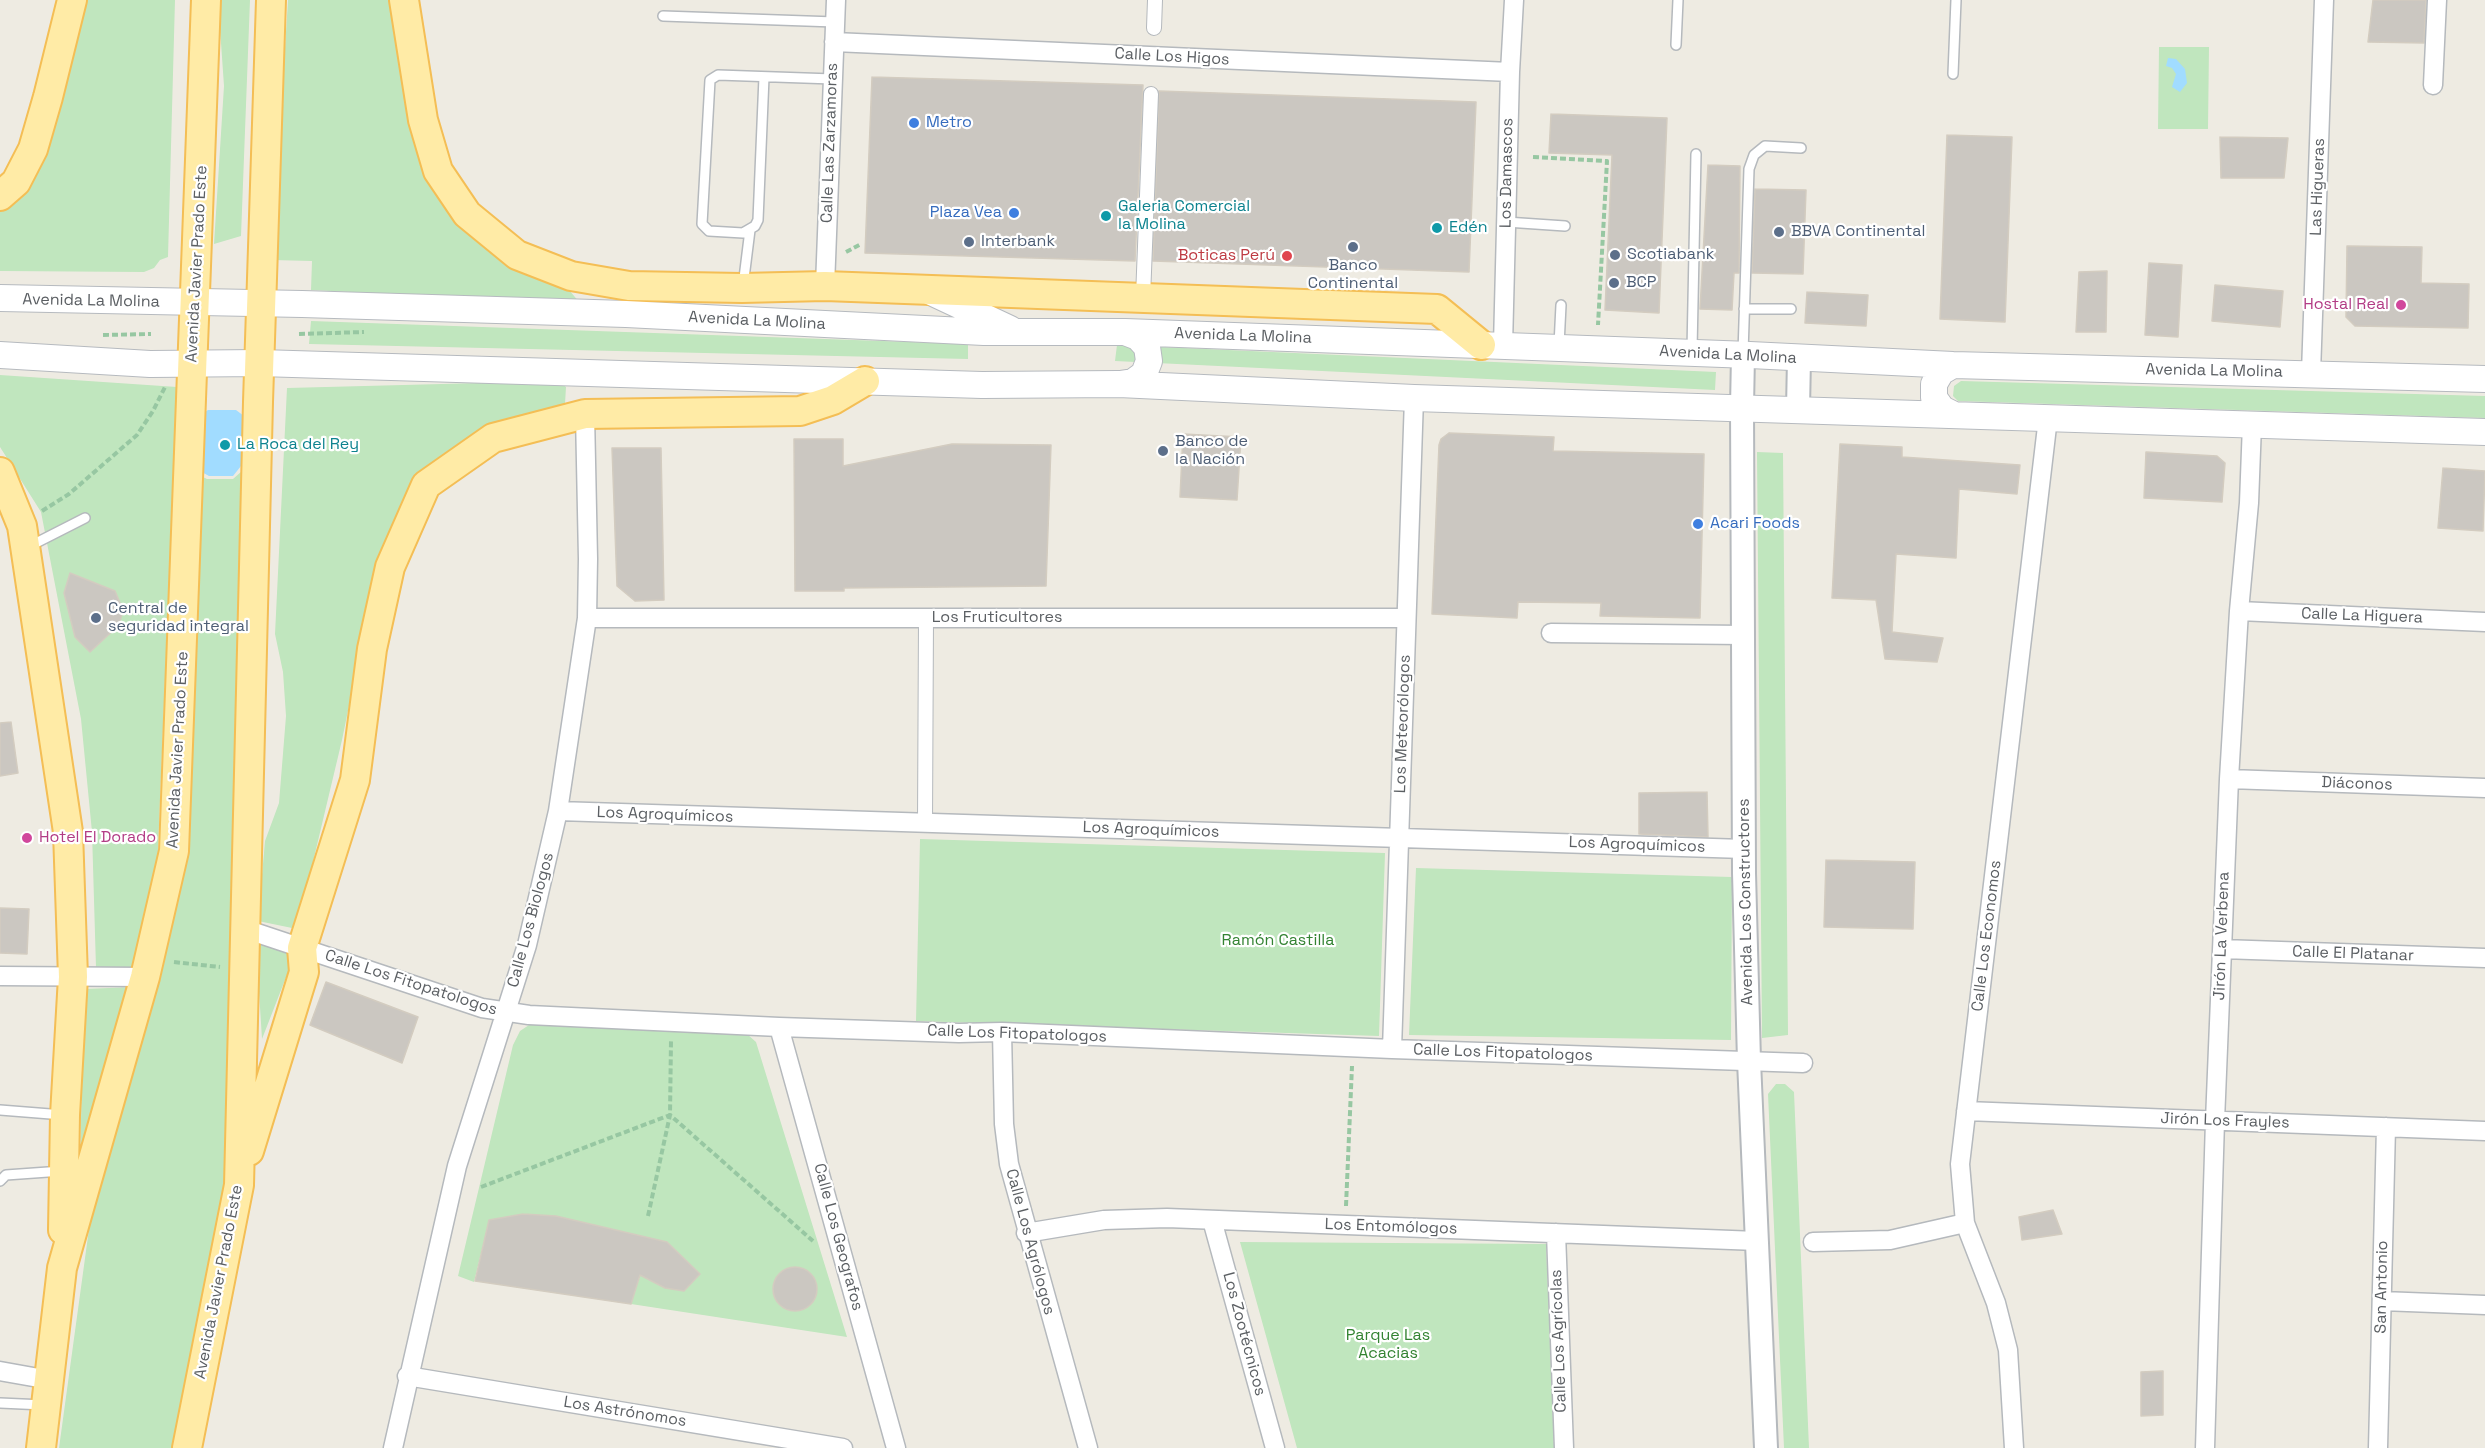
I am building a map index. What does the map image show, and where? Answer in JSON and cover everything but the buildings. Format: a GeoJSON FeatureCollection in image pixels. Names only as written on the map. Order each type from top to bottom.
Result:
{"type":"FeatureCollection","features":[{"type":"Feature","properties":{"kind":"main road"},"geometry":{"type":"LineString","coordinates":[[0,196],[16,183],[33,149],[72,0]]}},
{"type":"Feature","properties":{"kind":"main road","name":"Avenida Javier Prado Este"},"geometry":{"type":"LineString","coordinates":[[41,1448],[62,1268],[145,977],[174,851],[206,0]]}},
{"type":"Feature","properties":{"kind":"main road","name":"Avenida Javier Prado Este"},"geometry":{"type":"LineString","coordinates":[[187,1448],[239,1185],[260,363],[272,0]]}},
{"type":"Feature","properties":{"kind":"main road"},"geometry":{"type":"LineString","coordinates":[[404,0],[423,120],[438,171],[467,214],[517,255],[571,276],[629,286],[742,288],[825,286],[1437,309],[1492,345]]}},
{"type":"Feature","properties":{"kind":"main road"},"geometry":{"type":"LineString","coordinates":[[740,320],[742,288]]}},
{"type":"Feature","properties":{"kind":"main road"},"geometry":{"type":"LineString","coordinates":[[924,289],[1016,332]]}},
{"type":"Feature","properties":{"kind":"main road","name":"Avenida La Molina"},"geometry":{"type":"LineString","coordinates":[[0,298],[626,314],[1016,332],[1125,332],[1953,365],[2485,379]]}},
{"type":"Feature","properties":{"kind":"main road"},"geometry":{"type":"LineString","coordinates":[[1119,384],[1133,382],[1144,374],[1149,361],[1147,347],[1138,337],[1125,332]]}},
{"type":"Feature","properties":{"kind":"main road"},"geometry":{"type":"LineString","coordinates":[[0,355],[150,364],[260,363],[982,385],[1119,384],[1414,398],[2485,432]]}},
{"type":"Feature","properties":{"kind":"main road"},"geometry":{"type":"LineString","coordinates":[[1953,365],[1941,372],[1934,384],[1935,398],[1942,409],[1954,415]]}},
{"type":"Feature","properties":{"kind":"main road"},"geometry":{"type":"LineString","coordinates":[[239,1185],[304,972],[302,948],[355,780],[372,649],[390,567],[426,485],[493,438],[585,414],[800,411],[820,406],[865,381]]}},
{"type":"Feature","properties":{"kind":"main road"},"geometry":{"type":"LineString","coordinates":[[0,472],[24,537],[68,832],[73,977],[65,1115],[62,1268]]}},
{"type":"Feature","properties":{"kind":"street","name":"Calle Las Zarzamoras"},"geometry":{"type":"LineString","coordinates":[[825,286],[836,0]]}},
{"type":"Feature","properties":{"kind":"street"},"geometry":{"type":"LineString","coordinates":[[1154,28],[1155,0]]}},
{"type":"Feature","properties":{"kind":"street","name":"Los Damascos"},"geometry":{"type":"LineString","coordinates":[[1492,345],[1506,222],[1514,0]]}},
{"type":"Feature","properties":{"kind":"street","name":"Las Higueras"},"geometry":{"type":"LineString","coordinates":[[2311,373],[2324,0]]}},
{"type":"Feature","properties":{"kind":"street"},"geometry":{"type":"LineString","coordinates":[[2433,85],[2437,0]]}},
{"type":"Feature","properties":{"kind":"street","name":"Calle Los Higos"},"geometry":{"type":"LineString","coordinates":[[834,42],[1510,72]]}},
{"type":"Feature","properties":{"kind":"street"},"geometry":{"type":"LineString","coordinates":[[1143,297],[1151,94]]}},
{"type":"Feature","properties":{"kind":"street","name":"Avenida Los Constructores"},"geometry":{"type":"LineString","coordinates":[[1743,355],[1744,849],[1749,1061],[1766,1448]]}},
{"type":"Feature","properties":{"kind":"street"},"geometry":{"type":"LineString","coordinates":[[1798,409],[1799,358]]}},
{"type":"Feature","properties":{"kind":"street","name":"Los Meteorólogos"},"geometry":{"type":"LineString","coordinates":[[1392,1049],[1414,398]]}},
{"type":"Feature","properties":{"kind":"street","name":"Calle Los Biologos"},"geometry":{"type":"LineString","coordinates":[[393,1448],[457,1166],[538,904],[558,811],[587,618],[585,414]]}},
{"type":"Feature","properties":{"kind":"street","name":"Calle Los Economos"},"geometry":{"type":"LineString","coordinates":[[2014,1448],[2008,1350],[1996,1303],[1965,1223],[1960,1164],[2048,418]]}},
{"type":"Feature","properties":{"kind":"street","name":"Jirón La Verbena"},"geometry":{"type":"LineString","coordinates":[[2205,1448],[2229,779],[2249,503],[2252,424]]}},
{"type":"Feature","properties":{"kind":"street","name":"Calle La Higuera"},"geometry":{"type":"LineString","coordinates":[[2240,611],[2485,622]]}},
{"type":"Feature","properties":{"kind":"street","name":"Los Fruticultores"},"geometry":{"type":"LineString","coordinates":[[587,618],[1407,618]]}},
{"type":"Feature","properties":{"kind":"street"},"geometry":{"type":"LineString","coordinates":[[925,823],[926,618]]}},
{"type":"Feature","properties":{"kind":"street"},"geometry":{"type":"LineString","coordinates":[[1551,633],[1744,635]]}},
{"type":"Feature","properties":{"kind":"street","name":"Diáconos"},"geometry":{"type":"LineString","coordinates":[[2229,779],[2485,788]]}},
{"type":"Feature","properties":{"kind":"street","name":"Los Agroquímicos"},"geometry":{"type":"LineString","coordinates":[[558,811],[1744,849]]}},
{"type":"Feature","properties":{"kind":"street","name":"Calle Los Fitopatologos"},"geometry":{"type":"LineString","coordinates":[[245,928],[482,1008],[505,1013],[779,1027],[959,1033],[1002,1032],[1353,1048],[1803,1063]]}},
{"type":"Feature","properties":{"kind":"street","name":"Calle El Platanar"},"geometry":{"type":"LineString","coordinates":[[2222,950],[2485,958]]}},
{"type":"Feature","properties":{"kind":"street"},"geometry":{"type":"LineString","coordinates":[[0,975],[145,977]]}},
{"type":"Feature","properties":{"kind":"street","name":"Calle Los Geografos"},"geometry":{"type":"LineString","coordinates":[[779,1027],[896,1448]]}},
{"type":"Feature","properties":{"kind":"street","name":"Calle Los Agrólogos"},"geometry":{"type":"LineString","coordinates":[[1002,1032],[1006,1144],[1026,1233],[1088,1448]]}},
{"type":"Feature","properties":{"kind":"street","name":"Jirón Los Frayles"},"geometry":{"type":"LineString","coordinates":[[1966,1111],[2485,1131]]}},
{"type":"Feature","properties":{"kind":"street","name":"San Antonio"},"geometry":{"type":"LineString","coordinates":[[2378,1448],[2386,1127]]}},
{"type":"Feature","properties":{"kind":"street","name":"Los Entomólogos"},"geometry":{"type":"LineString","coordinates":[[1026,1233],[1104,1220],[1167,1218],[1757,1241]]}},
{"type":"Feature","properties":{"kind":"street","name":"Los Zootécnicos"},"geometry":{"type":"LineString","coordinates":[[1212,1220],[1275,1448]]}},
{"type":"Feature","properties":{"kind":"street"},"geometry":{"type":"LineString","coordinates":[[1813,1242],[1890,1240],[1965,1223]]}},
{"type":"Feature","properties":{"kind":"street","name":"Calle Los Agrícolas"},"geometry":{"type":"LineString","coordinates":[[1556,1233],[1564,1448]]}},
{"type":"Feature","properties":{"kind":"street"},"geometry":{"type":"LineString","coordinates":[[2382,1301],[2485,1305]]}},
{"type":"Feature","properties":{"kind":"street"},"geometry":{"type":"LineString","coordinates":[[0,1371],[48,1392]]}},
{"type":"Feature","properties":{"kind":"street","name":"Los Astrónomos"},"geometry":{"type":"LineString","coordinates":[[408,1376],[843,1448]]}},
{"type":"Feature","properties":{"kind":"lane"},"geometry":{"type":"LineString","coordinates":[[1676,45],[1678,0]]}},
{"type":"Feature","properties":{"kind":"lane"},"geometry":{"type":"LineString","coordinates":[[1953,74],[1956,0]]}},
{"type":"Feature","properties":{"kind":"lane"},"geometry":{"type":"LineString","coordinates":[[663,16],[835,22]]}},
{"type":"Feature","properties":{"kind":"lane"},"geometry":{"type":"LineString","coordinates":[[764,77],[758,220],[750,230],[743,233],[709,231],[702,224],[710,80],[718,75],[833,79]]}},
{"type":"Feature","properties":{"kind":"lane"},"geometry":{"type":"LineString","coordinates":[[1743,355],[1749,168],[1754,155],[1765,146],[1801,148]]}},
{"type":"Feature","properties":{"kind":"lane"},"geometry":{"type":"LineString","coordinates":[[1692,353],[1696,154]]}},
{"type":"Feature","properties":{"kind":"lane"},"geometry":{"type":"LineString","coordinates":[[1506,222],[1565,226]]}},
{"type":"Feature","properties":{"kind":"lane"},"geometry":{"type":"LineString","coordinates":[[742,288],[750,230]]}},
{"type":"Feature","properties":{"kind":"lane"},"geometry":{"type":"LineString","coordinates":[[1559,348],[1561,305]]}},
{"type":"Feature","properties":{"kind":"lane"},"geometry":{"type":"LineString","coordinates":[[1744,309],[1791,309]]}},
{"type":"Feature","properties":{"kind":"lane"},"geometry":{"type":"LineString","coordinates":[[24,537],[85,518]]}},
{"type":"Feature","properties":{"kind":"lane"},"geometry":{"type":"LineString","coordinates":[[0,1110],[65,1115]]}},
{"type":"Feature","properties":{"kind":"lane"},"geometry":{"type":"LineString","coordinates":[[0,1181],[6,1175],[64,1170]]}},
{"type":"Feature","properties":{"kind":"lane"},"geometry":{"type":"LineString","coordinates":[[0,1403],[48,1392]]}},
{"type":"Feature","properties":{"kind":"path"},"geometry":{"type":"LineString","coordinates":[[1533,157],[1607,161],[1598,325]]}},
{"type":"Feature","properties":{"kind":"path"},"geometry":{"type":"LineString","coordinates":[[840,255],[861,244]]}},
{"type":"Feature","properties":{"kind":"path"},"geometry":{"type":"LineString","coordinates":[[24,537],[137,435],[166,386]]}},
{"type":"Feature","properties":{"kind":"path"},"geometry":{"type":"LineString","coordinates":[[648,1216],[670,1115],[671,1022]]}},
{"type":"Feature","properties":{"kind":"path"},"geometry":{"type":"LineString","coordinates":[[1345,1225],[1353,1048]]}},
{"type":"Feature","properties":{"kind":"path"},"geometry":{"type":"LineString","coordinates":[[481,1187],[670,1115]]}},
{"type":"Feature","properties":{"kind":"path"},"geometry":{"type":"LineString","coordinates":[[670,1115],[813,1241]]}},
{"type":"Feature","properties":{"kind":"green space"},"geometry":{"type":"Polygon","coordinates":[[[86,0],[175,0],[168,257],[160,260],[154,268],[144,272],[0,271],[0,210],[26,192],[49,135],[86,0]]]}},
{"type":"Feature","properties":{"kind":"green space"},"geometry":{"type":"Polygon","coordinates":[[[218,0],[250,0],[241,236],[214,244],[224,86],[218,0]]]}},
{"type":"Feature","properties":{"kind":"green space"},"geometry":{"type":"Polygon","coordinates":[[[288,0],[389,0],[405,104],[429,179],[569,290],[580,303],[311,290],[312,261],[272,260],[288,0]]]}},
{"type":"Feature","properties":{"kind":"green space"},"geometry":{"type":"Polygon","coordinates":[[[2159,47],[2209,47],[2208,129],[2158,129],[2159,47]]]}},
{"type":"Feature","properties":{"kind":"green space"},"geometry":{"type":"Polygon","coordinates":[[[311,321],[968,344],[968,359],[309,344],[311,321]]]}},
{"type":"Feature","properties":{"kind":"green space"},"geometry":{"type":"Polygon","coordinates":[[[1117,345],[1716,372],[1715,390],[1115,361],[1117,345]]]}},
{"type":"Feature","properties":{"kind":"green space"},"geometry":{"type":"Polygon","coordinates":[[[0,375],[177,387],[157,873],[139,968],[96,968],[92,832],[81,719],[41,512],[0,447],[0,375]]]}},
{"type":"Feature","properties":{"kind":"green space"},"geometry":{"type":"Polygon","coordinates":[[[558,381],[566,387],[565,404],[406,503],[381,549],[342,740],[297,929],[258,921],[265,841],[279,803],[286,716],[283,672],[275,634],[287,388],[558,381]]]}},
{"type":"Feature","properties":{"kind":"green space"},"geometry":{"type":"Polygon","coordinates":[[[1961,381],[2485,396],[2485,418],[1958,401],[1953,396],[1954,386],[1961,381]]]}},
{"type":"Feature","properties":{"kind":"green space"},"geometry":{"type":"Polygon","coordinates":[[[1757,452],[1783,453],[1788,1035],[1762,1038],[1757,452]]]}},
{"type":"Feature","properties":{"kind":"green space"},"geometry":{"type":"Polygon","coordinates":[[[242,471],[227,1192],[177,1448],[59,1448],[89,1229],[159,968],[199,475],[207,479],[233,479],[242,471]]]}},
{"type":"Feature","properties":{"kind":"green space","name":"Ramón Castilla"},"geometry":{"type":"Polygon","coordinates":[[[920,839],[1385,853],[1379,1036],[916,1021],[920,839]]]}},
{"type":"Feature","properties":{"kind":"green space"},"geometry":{"type":"Polygon","coordinates":[[[1416,868],[1732,877],[1731,1040],[1409,1035],[1416,868]]]}},
{"type":"Feature","properties":{"kind":"green space"},"geometry":{"type":"Polygon","coordinates":[[[256,944],[297,949],[262,1039],[256,944]]]}},
{"type":"Feature","properties":{"kind":"green space"},"geometry":{"type":"Polygon","coordinates":[[[134,987],[80,1163],[84,989],[134,987]]]}},
{"type":"Feature","properties":{"kind":"green space"},"geometry":{"type":"Polygon","coordinates":[[[532,1023],[747,1034],[756,1042],[847,1337],[631,1304],[652,1239],[523,1214],[489,1220],[474,1282],[458,1276],[513,1045],[520,1031],[532,1023]]]}},
{"type":"Feature","properties":{"kind":"green space"},"geometry":{"type":"Polygon","coordinates":[[[1776,1084],[1785,1084],[1794,1092],[1809,1448],[1784,1448],[1768,1094],[1776,1084]]]}},
{"type":"Feature","properties":{"kind":"green space","name":"Parque Las Acacias"},"geometry":{"type":"Polygon","coordinates":[[[1240,1242],[1546,1244],[1554,1448],[1297,1448],[1240,1242]]]}},
{"type":"Feature","properties":{"kind":"water"},"geometry":{"type":"Polygon","coordinates":[[[2168,58],[2176,59],[2185,69],[2187,83],[2180,92],[2172,87],[2176,74],[2172,68],[2166,66],[2168,58]]]}},
{"type":"Feature","properties":{"kind":"water"},"geometry":{"type":"Polygon","coordinates":[[[208,410],[236,410],[244,416],[241,466],[233,476],[209,476],[200,471],[205,412],[208,410]]]}},
{"type":"Feature","properties":{"kind":"place","name":"Metro"},"geometry":{"type":"Point","coordinates":[914,123]}},
{"type":"Feature","properties":{"kind":"place","name":"Plaza Vea"},"geometry":{"type":"Point","coordinates":[1014,213]}},
{"type":"Feature","properties":{"kind":"place","name":"Galeria Comercial la Molina"},"geometry":{"type":"Point","coordinates":[1106,216]}},
{"type":"Feature","properties":{"kind":"place","name":"Edén"},"geometry":{"type":"Point","coordinates":[1437,228]}},
{"type":"Feature","properties":{"kind":"place","name":"BBVA Continental"},"geometry":{"type":"Point","coordinates":[1779,232]}},
{"type":"Feature","properties":{"kind":"place","name":"Interbank"},"geometry":{"type":"Point","coordinates":[969,242]}},
{"type":"Feature","properties":{"kind":"place","name":"Banco Continental"},"geometry":{"type":"Point","coordinates":[1353,247]}},
{"type":"Feature","properties":{"kind":"place","name":"Scotiabank"},"geometry":{"type":"Point","coordinates":[1615,255]}},
{"type":"Feature","properties":{"kind":"place","name":"Boticas Perú"},"geometry":{"type":"Point","coordinates":[1287,256]}},
{"type":"Feature","properties":{"kind":"place","name":"BCP"},"geometry":{"type":"Point","coordinates":[1614,283]}},
{"type":"Feature","properties":{"kind":"place","name":"Hostal Real"},"geometry":{"type":"Point","coordinates":[2401,305]}},
{"type":"Feature","properties":{"kind":"place","name":"La Roca del Rey"},"geometry":{"type":"Point","coordinates":[225,445]}},
{"type":"Feature","properties":{"kind":"place","name":"Banco de la Nación"},"geometry":{"type":"Point","coordinates":[1163,451]}},
{"type":"Feature","properties":{"kind":"place","name":"Acari Foods"},"geometry":{"type":"Point","coordinates":[1698,524]}},
{"type":"Feature","properties":{"kind":"place","name":"Central de seguridad integral"},"geometry":{"type":"Point","coordinates":[96,618]}},
{"type":"Feature","properties":{"kind":"place","name":"Hotel El Dorado"},"geometry":{"type":"Point","coordinates":[27,838]}}]}
